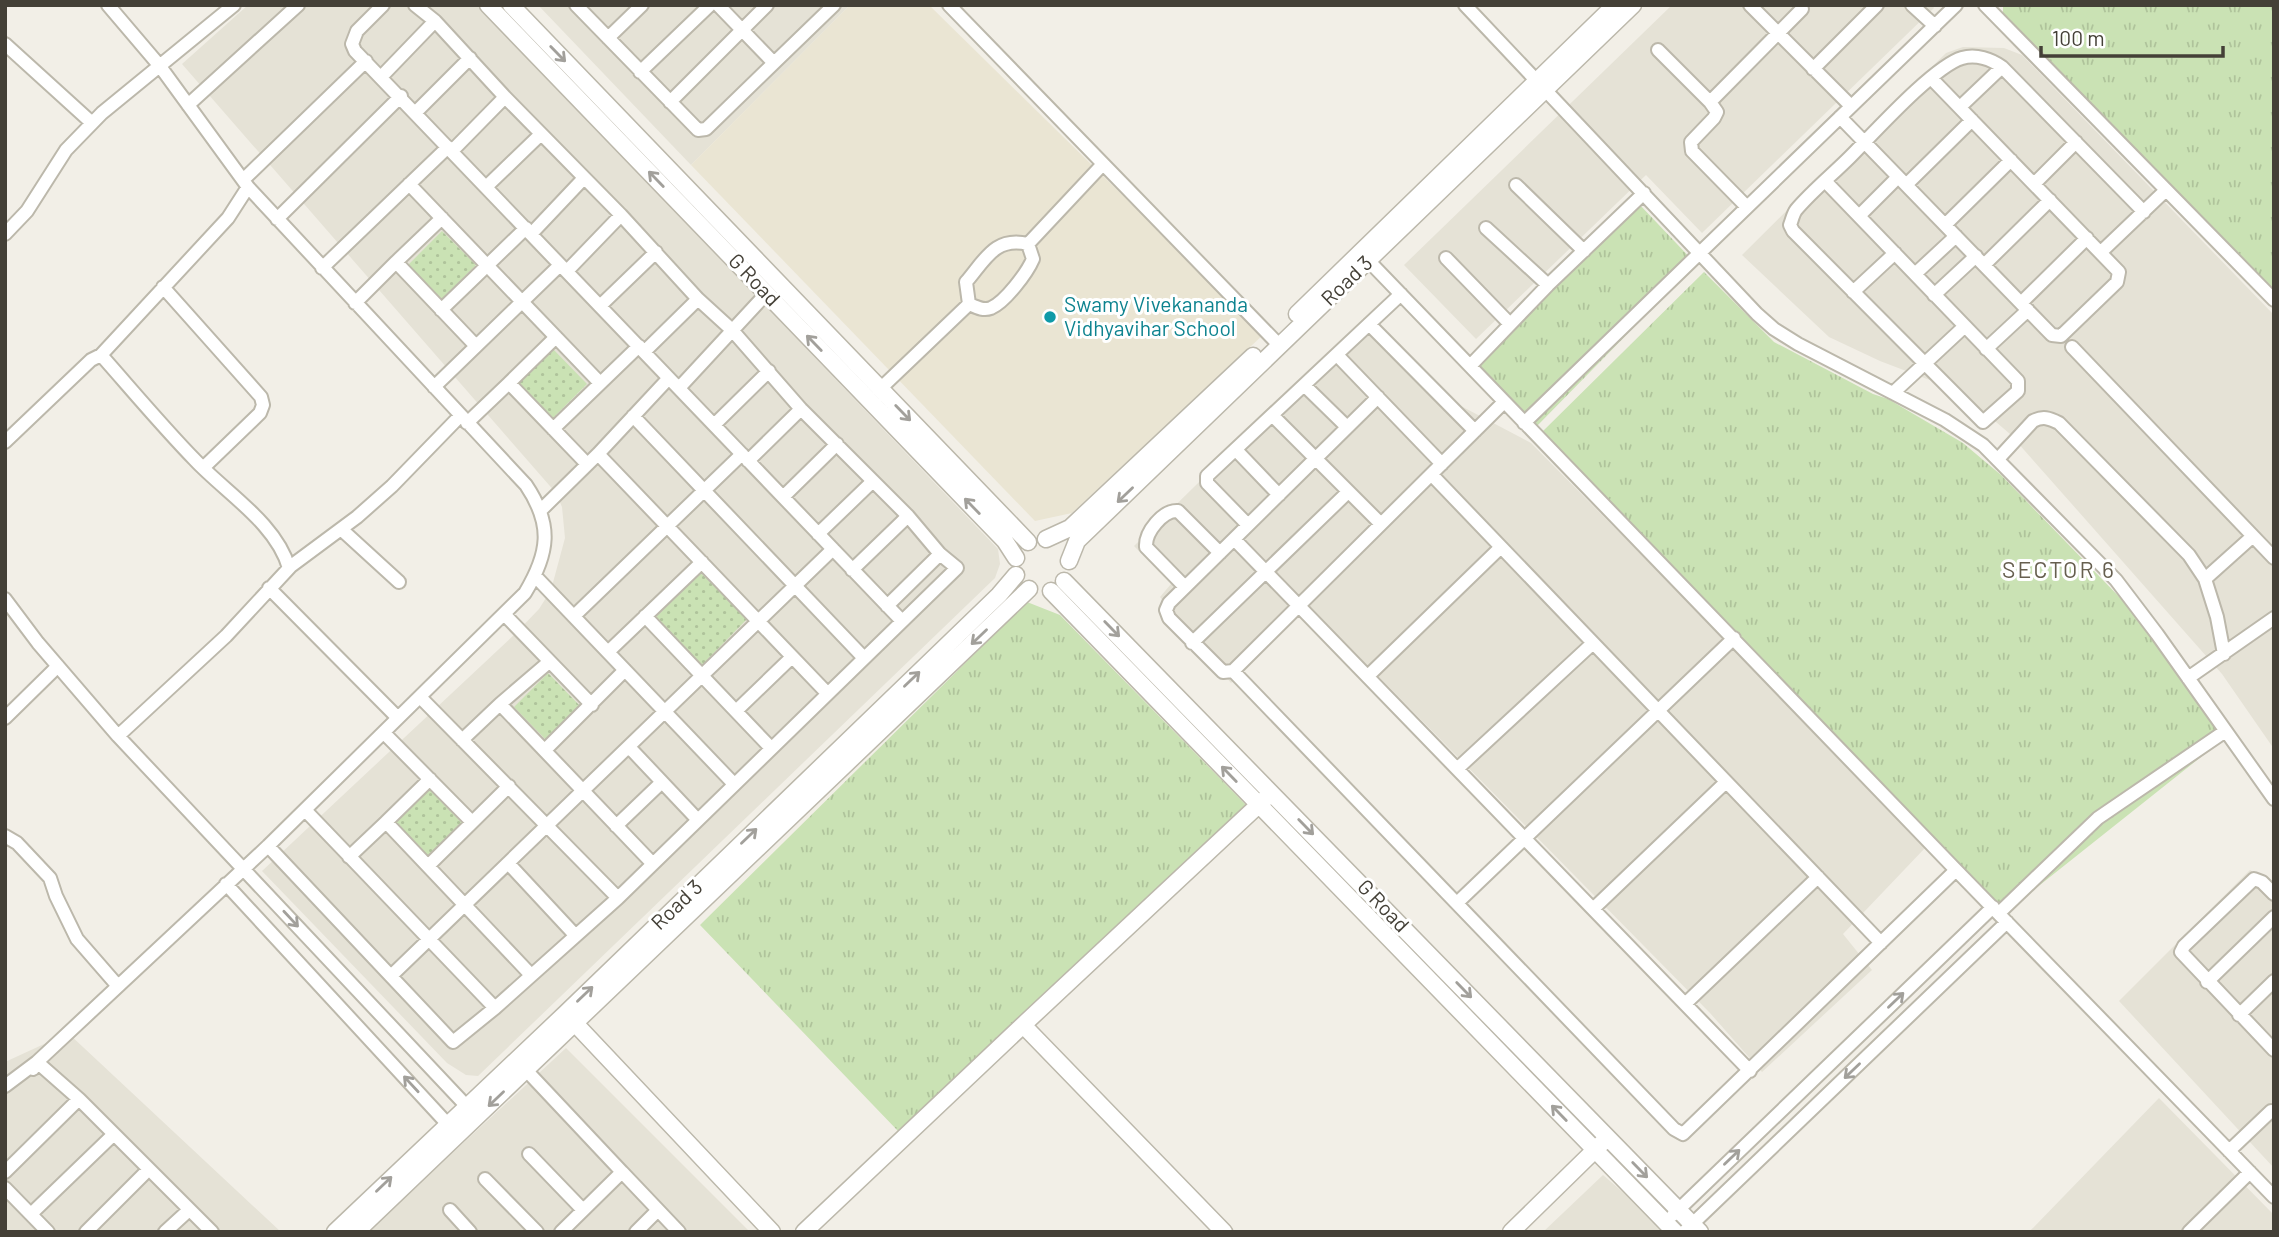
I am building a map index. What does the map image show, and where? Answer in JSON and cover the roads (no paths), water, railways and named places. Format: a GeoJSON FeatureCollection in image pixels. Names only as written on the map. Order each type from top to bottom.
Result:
{"type":"FeatureCollection","features":[{"type":"Feature","properties":{"kind":"street"},"geometry":{"type":"LineString","coordinates":[[5,1086],[37,1062],[244,869],[525,593],[536,576],[545,530],[541,510],[526,485],[246,183],[159,65],[108,5]]}},
{"type":"Feature","properties":{"kind":"street"},"geometry":{"type":"LineString","coordinates":[[5,234],[27,211],[66,150],[92,123],[234,5]]}},
{"type":"Feature","properties":{"kind":"street"},"geometry":{"type":"LineString","coordinates":[[188,105],[298,5]]}},
{"type":"Feature","properties":{"kind":"street"},"geometry":{"type":"LineString","coordinates":[[383,5],[364,23],[354,38],[352,44],[355,51],[382,76],[668,379],[902,621]]}},
{"type":"Feature","properties":{"kind":"street"},"geometry":{"type":"LineString","coordinates":[[268,846],[453,1042],[618,898],[770,747],[957,568],[940,554],[908,516],[802,409],[732,330],[698,299],[470,58],[415,5]]}},
{"type":"Feature","properties":{"kind":"street","name":"G Road"},"geometry":{"type":"LineString","coordinates":[[488,5],[1005,541],[1016,566]]}},
{"type":"Feature","properties":{"kind":"street","name":"G Road"},"geometry":{"type":"LineString","coordinates":[[511,5],[1028,542]]}},
{"type":"Feature","properties":{"kind":"street"},"geometry":{"type":"LineString","coordinates":[[608,38],[642,5]]}},
{"type":"Feature","properties":{"kind":"street"},"geometry":{"type":"LineString","coordinates":[[640,72],[710,5]]}},
{"type":"Feature","properties":{"kind":"street"},"geometry":{"type":"LineString","coordinates":[[718,5],[774,63]]}},
{"type":"Feature","properties":{"kind":"street"},"geometry":{"type":"LineString","coordinates":[[670,103],[767,5]]}},
{"type":"Feature","properties":{"kind":"street"},"geometry":{"type":"LineString","coordinates":[[580,6],[692,127],[702,131],[834,5]]}},
{"type":"Feature","properties":{"kind":"street"},"geometry":{"type":"LineString","coordinates":[[949,5],[1276,342]]}},
{"type":"Feature","properties":{"kind":"street"},"geometry":{"type":"LineString","coordinates":[[1465,5],[1774,329],[1962,430],[1983,445],[2116,580],[2274,799]]}},
{"type":"Feature","properties":{"kind":"street","name":"Road 3"},"geometry":{"type":"LineString","coordinates":[[1542,85],[1615,5]]}},
{"type":"Feature","properties":{"kind":"street","name":"Road 3"},"geometry":{"type":"LineString","coordinates":[[1069,561],[1077,541],[1276,342],[1542,85],[1633,5]]}},
{"type":"Feature","properties":{"kind":"street"},"geometry":{"type":"LineString","coordinates":[[1750,5],[1851,106]]}},
{"type":"Feature","properties":{"kind":"street"},"geometry":{"type":"LineString","coordinates":[[1814,69],[1877,5]]}},
{"type":"Feature","properties":{"kind":"street"},"geometry":{"type":"LineString","coordinates":[[1912,5],[1935,26]]}},
{"type":"Feature","properties":{"kind":"street"},"geometry":{"type":"LineString","coordinates":[[1524,423],[1956,5]]}},
{"type":"Feature","properties":{"kind":"street"},"geometry":{"type":"LineString","coordinates":[[1985,5],[2274,300]]}},
{"type":"Feature","properties":{"kind":"street"},"geometry":{"type":"LineString","coordinates":[[1710,102],[1802,7]]}},
{"type":"Feature","properties":{"kind":"street"},"geometry":{"type":"LineString","coordinates":[[382,76],[435,22]]}},
{"type":"Feature","properties":{"kind":"street"},"geometry":{"type":"LineString","coordinates":[[5,44],[92,123]]}},
{"type":"Feature","properties":{"kind":"street"},"geometry":{"type":"LineString","coordinates":[[1658,50],[1717,112],[1691,142],[1690,147],[1747,207]]}},
{"type":"Feature","properties":{"kind":"street"},"geometry":{"type":"LineString","coordinates":[[1825,181],[2018,381],[2018,391],[1983,422],[1793,232],[1790,225],[1794,212],[1825,181],[1931,78],[1960,58],[1971,56],[1993,60],[2002,67],[2144,212]]}},
{"type":"Feature","properties":{"kind":"street"},"geometry":{"type":"LineString","coordinates":[[416,112],[470,58]]}},
{"type":"Feature","properties":{"kind":"street"},"geometry":{"type":"LineString","coordinates":[[5,442],[91,360],[101,355],[228,218],[246,183],[366,61]]}},
{"type":"Feature","properties":{"kind":"street"},"geometry":{"type":"LineString","coordinates":[[1960,107],[2002,67]]}},
{"type":"Feature","properties":{"kind":"street"},"geometry":{"type":"LineString","coordinates":[[1840,117],[2052,335],[2061,336],[2117,282],[2119,272],[1931,78]]}},
{"type":"Feature","properties":{"kind":"street"},"geometry":{"type":"LineString","coordinates":[[278,219],[401,96]]}},
{"type":"Feature","properties":{"kind":"street"},"geometry":{"type":"LineString","coordinates":[[323,268],[409,184],[505,97]]}},
{"type":"Feature","properties":{"kind":"street"},"geometry":{"type":"LineString","coordinates":[[1859,216],[1972,120]]}},
{"type":"Feature","properties":{"kind":"street"},"geometry":{"type":"LineString","coordinates":[[486,187],[541,134]]}},
{"type":"Feature","properties":{"kind":"street"},"geometry":{"type":"LineString","coordinates":[[2034,184],[2076,142]]}},
{"type":"Feature","properties":{"kind":"street"},"geometry":{"type":"LineString","coordinates":[[1945,225],[2011,160]]}},
{"type":"Feature","properties":{"kind":"street"},"geometry":{"type":"LineString","coordinates":[[1028,244],[1103,164]]}},
{"type":"Feature","properties":{"kind":"street"},"geometry":{"type":"LineString","coordinates":[[441,310],[583,178]]}},
{"type":"Feature","properties":{"kind":"street"},"geometry":{"type":"LineString","coordinates":[[409,184],[600,383]]}},
{"type":"Feature","properties":{"kind":"street"},"geometry":{"type":"LineString","coordinates":[[1516,185],[1584,251]]}},
{"type":"Feature","properties":{"kind":"street"},"geometry":{"type":"LineString","coordinates":[[2101,253],[2165,191]]}},
{"type":"Feature","properties":{"kind":"street"},"geometry":{"type":"LineString","coordinates":[[1470,366],[1548,285],[1644,193]]}},
{"type":"Feature","properties":{"kind":"street"},"geometry":{"type":"LineString","coordinates":[[1934,295],[2050,200]]}},
{"type":"Feature","properties":{"kind":"street"},"geometry":{"type":"LineString","coordinates":[[433,387],[522,302],[621,215]]}},
{"type":"Feature","properties":{"kind":"street"},"geometry":{"type":"LineString","coordinates":[[355,303],[442,218]]}},
{"type":"Feature","properties":{"kind":"street"},"geometry":{"type":"LineString","coordinates":[[1486,228],[1548,285]]}},
{"type":"Feature","properties":{"kind":"street"},"geometry":{"type":"LineString","coordinates":[[1914,274],[1956,236]]}},
{"type":"Feature","properties":{"kind":"street"},"geometry":{"type":"LineString","coordinates":[[1986,349],[2087,239]]}},
{"type":"Feature","properties":{"kind":"street"},"geometry":{"type":"LineString","coordinates":[[969,304],[966,282],[996,246],[1017,241],[1028,244]]}},
{"type":"Feature","properties":{"kind":"street"},"geometry":{"type":"LineString","coordinates":[[969,304],[983,310],[992,308],[1001,300],[1028,270],[1033,259],[1028,244]]}},
{"type":"Feature","properties":{"kind":"street"},"geometry":{"type":"LineString","coordinates":[[601,305],[656,252]]}},
{"type":"Feature","properties":{"kind":"street"},"geometry":{"type":"LineString","coordinates":[[1853,292],[1895,253]]}},
{"type":"Feature","properties":{"kind":"street"},"geometry":{"type":"LineString","coordinates":[[1365,256],[2274,1197]]}},
{"type":"Feature","properties":{"kind":"street"},"geometry":{"type":"LineString","coordinates":[[1446,258],[1510,324]]}},
{"type":"Feature","properties":{"kind":"street"},"geometry":{"type":"LineString","coordinates":[[396,262],[476,346]]}},
{"type":"Feature","properties":{"kind":"street"},"geometry":{"type":"LineString","coordinates":[[163,287],[261,397],[263,405],[260,413],[203,468]]}},
{"type":"Feature","properties":{"kind":"street"},"geometry":{"type":"LineString","coordinates":[[678,388],[766,294]]}},
{"type":"Feature","properties":{"kind":"street"},"geometry":{"type":"LineString","coordinates":[[1248,525],[1206,480],[1207,476],[1401,294]]}},
{"type":"Feature","properties":{"kind":"street"},"geometry":{"type":"LineString","coordinates":[[553,429],[600,383],[698,299]]}},
{"type":"Feature","properties":{"kind":"street"},"geometry":{"type":"LineString","coordinates":[[880,389],[969,304]]}},
{"type":"Feature","properties":{"kind":"street"},"geometry":{"type":"LineString","coordinates":[[1369,324],[1475,431]]}},
{"type":"Feature","properties":{"kind":"street"},"geometry":{"type":"LineString","coordinates":[[1893,393],[1965,326]]}},
{"type":"Feature","properties":{"kind":"street"},"geometry":{"type":"LineString","coordinates":[[118,736],[226,636],[289,568],[392,486],[464,419],[509,383],[556,337]]}},
{"type":"Feature","properties":{"kind":"street","name":"Road 3"},"geometry":{"type":"LineString","coordinates":[[1046,539],[1070,528],[1276,342]]}},
{"type":"Feature","properties":{"kind":"street"},"geometry":{"type":"LineString","coordinates":[[2072,347],[2274,558]]}},
{"type":"Feature","properties":{"kind":"street"},"geometry":{"type":"LineString","coordinates":[[101,355],[203,468],[256,517],[285,553],[289,568]]}},
{"type":"Feature","properties":{"kind":"street"},"geometry":{"type":"LineString","coordinates":[[1337,355],[1442,464]]}},
{"type":"Feature","properties":{"kind":"street"},"geometry":{"type":"LineString","coordinates":[[713,425],[769,371]]}},
{"type":"Feature","properties":{"kind":"street"},"geometry":{"type":"LineString","coordinates":[[541,510],[668,379]]}},
{"type":"Feature","properties":{"kind":"street"},"geometry":{"type":"LineString","coordinates":[[509,383],[587,464]]}},
{"type":"Feature","properties":{"kind":"street"},"geometry":{"type":"LineString","coordinates":[[1304,385],[1347,428]]}},
{"type":"Feature","properties":{"kind":"street"},"geometry":{"type":"LineString","coordinates":[[1378,397],[1169,603],[1166,613],[1192,643],[1223,672],[1233,671],[1504,402]]}},
{"type":"Feature","properties":{"kind":"street"},"geometry":{"type":"LineString","coordinates":[[574,617],[704,491],[802,409]]}},
{"type":"Feature","properties":{"kind":"street"},"geometry":{"type":"LineString","coordinates":[[1272,415],[1381,524]]}},
{"type":"Feature","properties":{"kind":"street"},"geometry":{"type":"LineString","coordinates":[[633,416],[864,658]]}},
{"type":"Feature","properties":{"kind":"street"},"geometry":{"type":"LineString","coordinates":[[1997,459],[2033,421],[2040,417],[2059,423],[2189,555],[2205,579],[2217,617],[2224,654]]}},
{"type":"Feature","properties":{"kind":"street"},"geometry":{"type":"LineString","coordinates":[[783,497],[837,444]]}},
{"type":"Feature","properties":{"kind":"street"},"geometry":{"type":"LineString","coordinates":[[1236,450],[1279,495]]}},
{"type":"Feature","properties":{"kind":"street"},"geometry":{"type":"LineString","coordinates":[[598,454],[827,693]]}},
{"type":"Feature","properties":{"kind":"street"},"geometry":{"type":"LineString","coordinates":[[1432,474],[1881,943]]}},
{"type":"Feature","properties":{"kind":"street"},"geometry":{"type":"LineString","coordinates":[[818,534],[873,481]]}},
{"type":"Feature","properties":{"kind":"street"},"geometry":{"type":"LineString","coordinates":[[1192,643],[1348,492]]}},
{"type":"Feature","properties":{"kind":"street"},"geometry":{"type":"LineString","coordinates":[[1185,587],[1146,547],[1148,534],[1154,527],[1170,512],[1178,511],[1220,553]]}},
{"type":"Feature","properties":{"kind":"street"},"geometry":{"type":"LineString","coordinates":[[852,570],[908,516]]}},
{"type":"Feature","properties":{"kind":"street"},"geometry":{"type":"LineString","coordinates":[[341,529],[399,582]]}},
{"type":"Feature","properties":{"kind":"street"},"geometry":{"type":"LineString","coordinates":[[2205,579],[2253,536]]}},
{"type":"Feature","properties":{"kind":"street"},"geometry":{"type":"LineString","coordinates":[[1046,539],[1061,546],[1069,561],[1068,572],[1057,586],[1036,592],[1029,589],[1016,566],[1028,542],[1046,539]]}},
{"type":"Feature","properties":{"kind":"street"},"geometry":{"type":"LineString","coordinates":[[1234,539],[1750,1071]]}},
{"type":"Feature","properties":{"kind":"street"},"geometry":{"type":"LineString","coordinates":[[1368,676],[1501,547]]}},
{"type":"Feature","properties":{"kind":"street"},"geometry":{"type":"LineString","coordinates":[[392,975],[833,550]]}},
{"type":"Feature","properties":{"kind":"street"},"geometry":{"type":"LineString","coordinates":[[887,606],[940,554]]}},
{"type":"Feature","properties":{"kind":"street"},"geometry":{"type":"LineString","coordinates":[[608,652],[702,562]]}},
{"type":"Feature","properties":{"kind":"street","name":"Road 3"},"geometry":{"type":"LineString","coordinates":[[335,1232],[472,1112],[526,1070],[570,1018],[999,595],[1016,566]]}},
{"type":"Feature","properties":{"kind":"street"},"geometry":{"type":"LineString","coordinates":[[536,576],[734,784]]}},
{"type":"Feature","properties":{"kind":"street","name":"G Road"},"geometry":{"type":"LineString","coordinates":[[1057,586],[1272,793],[1678,1209],[1692,1229]]}},
{"type":"Feature","properties":{"kind":"street","name":"G Road"},"geometry":{"type":"LineString","coordinates":[[1057,586],[1259,805],[1671,1227]]}},
{"type":"Feature","properties":{"kind":"street"},"geometry":{"type":"LineString","coordinates":[[269,588],[398,718]]}},
{"type":"Feature","properties":{"kind":"street","name":"Road 3"},"geometry":{"type":"LineString","coordinates":[[472,1112],[1029,589]]}},
{"type":"Feature","properties":{"kind":"street"},"geometry":{"type":"LineString","coordinates":[[5,599],[38,643],[118,736],[472,1112]]}},
{"type":"Feature","properties":{"kind":"street"},"geometry":{"type":"LineString","coordinates":[[504,614],[592,705]]}},
{"type":"Feature","properties":{"kind":"street"},"geometry":{"type":"LineString","coordinates":[[645,616],[770,747]]}},
{"type":"Feature","properties":{"kind":"street"},"geometry":{"type":"LineString","coordinates":[[2188,678],[2274,618]]}},
{"type":"Feature","properties":{"kind":"street"},"geometry":{"type":"LineString","coordinates":[[1458,902],[1734,638]]}},
{"type":"Feature","properties":{"kind":"street"},"geometry":{"type":"LineString","coordinates":[[1457,769],[1593,643]]}},
{"type":"Feature","properties":{"kind":"street"},"geometry":{"type":"LineString","coordinates":[[736,711],[792,657]]}},
{"type":"Feature","properties":{"kind":"street"},"geometry":{"type":"LineString","coordinates":[[462,740],[549,662]]}},
{"type":"Feature","properties":{"kind":"street"},"geometry":{"type":"LineString","coordinates":[[5,718],[58,666]]}},
{"type":"Feature","properties":{"kind":"street"},"geometry":{"type":"LineString","coordinates":[[545,750],[625,670]]}},
{"type":"Feature","properties":{"kind":"street"},"geometry":{"type":"LineString","coordinates":[[1233,671],[1678,1132],[1683,1134],[1956,870]]}},
{"type":"Feature","properties":{"kind":"street"},"geometry":{"type":"LineString","coordinates":[[420,697],[618,898]]}},
{"type":"Feature","properties":{"kind":"street"},"geometry":{"type":"LineString","coordinates":[[500,704],[653,864]]}},
{"type":"Feature","properties":{"kind":"street"},"geometry":{"type":"LineString","coordinates":[[1692,1229],[2000,914],[2098,818],[2224,732]]}},
{"type":"Feature","properties":{"kind":"street"},"geometry":{"type":"LineString","coordinates":[[384,733],[472,822]]}},
{"type":"Feature","properties":{"kind":"street"},"geometry":{"type":"LineString","coordinates":[[629,747],[698,819]]}},
{"type":"Feature","properties":{"kind":"street"},"geometry":{"type":"LineString","coordinates":[[349,856],[430,779]]}},
{"type":"Feature","properties":{"kind":"street"},"geometry":{"type":"LineString","coordinates":[[617,826],[662,782]]}},
{"type":"Feature","properties":{"kind":"street"},"geometry":{"type":"LineString","coordinates":[[1593,909],[1726,782]]}},
{"type":"Feature","properties":{"kind":"street"},"geometry":{"type":"LineString","coordinates":[[428,866],[509,786]]}},
{"type":"Feature","properties":{"kind":"street"},"geometry":{"type":"LineString","coordinates":[[804,1232],[1272,793]]}},
{"type":"Feature","properties":{"kind":"street"},"geometry":{"type":"LineString","coordinates":[[305,810],[495,1008]]}},
{"type":"Feature","properties":{"kind":"street"},"geometry":{"type":"LineString","coordinates":[[386,822],[531,975]]}},
{"type":"Feature","properties":{"kind":"street"},"geometry":{"type":"LineString","coordinates":[[5,835],[17,843],[50,878],[77,939],[117,985]]}},
{"type":"Feature","properties":{"kind":"street"},"geometry":{"type":"LineString","coordinates":[[508,863],[575,935]]}},
{"type":"Feature","properties":{"kind":"street"},"geometry":{"type":"LineString","coordinates":[[1685,1004],[1818,877]]}},
{"type":"Feature","properties":{"kind":"street"},"geometry":{"type":"LineString","coordinates":[[2272,1045],[2239,1015],[2181,952],[2184,946],[2254,879],[2262,882],[2274,894]]}},
{"type":"Feature","properties":{"kind":"street"},"geometry":{"type":"LineString","coordinates":[[226,884],[452,1129]]}},
{"type":"Feature","properties":{"kind":"street"},"geometry":{"type":"LineString","coordinates":[[1671,1227],[1678,1209],[2000,914]]}},
{"type":"Feature","properties":{"kind":"street"},"geometry":{"type":"LineString","coordinates":[[2207,982],[2274,917]]}},
{"type":"Feature","properties":{"kind":"street"},"geometry":{"type":"LineString","coordinates":[[2239,1015],[2274,981]]}},
{"type":"Feature","properties":{"kind":"street"},"geometry":{"type":"LineString","coordinates":[[570,1018],[772,1232]]}},
{"type":"Feature","properties":{"kind":"street"},"geometry":{"type":"LineString","coordinates":[[1023,1025],[1224,1232]]}},
{"type":"Feature","properties":{"kind":"street"},"geometry":{"type":"LineString","coordinates":[[5,1096],[37,1062]]}},
{"type":"Feature","properties":{"kind":"street"},"geometry":{"type":"LineString","coordinates":[[37,1062],[79,1099],[212,1232]]}},
{"type":"Feature","properties":{"kind":"street"},"geometry":{"type":"LineString","coordinates":[[526,1070],[679,1232]]}},
{"type":"Feature","properties":{"kind":"street"},"geometry":{"type":"LineString","coordinates":[[5,1172],[79,1099]]}},
{"type":"Feature","properties":{"kind":"street"},"geometry":{"type":"LineString","coordinates":[[2229,1151],[2273,1111]]}},
{"type":"Feature","properties":{"kind":"street","name":"Road 3"},"geometry":{"type":"LineString","coordinates":[[356,1232],[452,1129]]}},
{"type":"Feature","properties":{"kind":"street"},"geometry":{"type":"LineString","coordinates":[[31,1214],[114,1134]]}},
{"type":"Feature","properties":{"kind":"street"},"geometry":{"type":"LineString","coordinates":[[1511,1232],[1608,1137]]}},
{"type":"Feature","properties":{"kind":"street"},"geometry":{"type":"LineString","coordinates":[[529,1154],[583,1210]]}},
{"type":"Feature","properties":{"kind":"street"},"geometry":{"type":"LineString","coordinates":[[86,1232],[149,1170]]}},
{"type":"Feature","properties":{"kind":"street"},"geometry":{"type":"LineString","coordinates":[[561,1232],[622,1172]]}},
{"type":"Feature","properties":{"kind":"street"},"geometry":{"type":"LineString","coordinates":[[2189,1232],[2250,1172]]}},
{"type":"Feature","properties":{"kind":"street"},"geometry":{"type":"LineString","coordinates":[[485,1179],[537,1232]]}},
{"type":"Feature","properties":{"kind":"street"},"geometry":{"type":"LineString","coordinates":[[5,1188],[48,1232]]}},
{"type":"Feature","properties":{"kind":"street"},"geometry":{"type":"LineString","coordinates":[[165,1232],[190,1210]]}},
{"type":"Feature","properties":{"kind":"street"},"geometry":{"type":"LineString","coordinates":[[450,1210],[470,1232]]}},
{"type":"Feature","properties":{"kind":"street"},"geometry":{"type":"LineString","coordinates":[[636,1232],[658,1210]]}},
{"type":"Feature","properties":{"kind":"place","name":"Swamy Vivekananda Vidhyavihar School"},"geometry":{"type":"Point","coordinates":[1050,317]}},
{"type":"Feature","properties":{"kind":"district","name":"SECTOR 6"},"geometry":{"type":"Point","coordinates":[2059,570]}}]}
